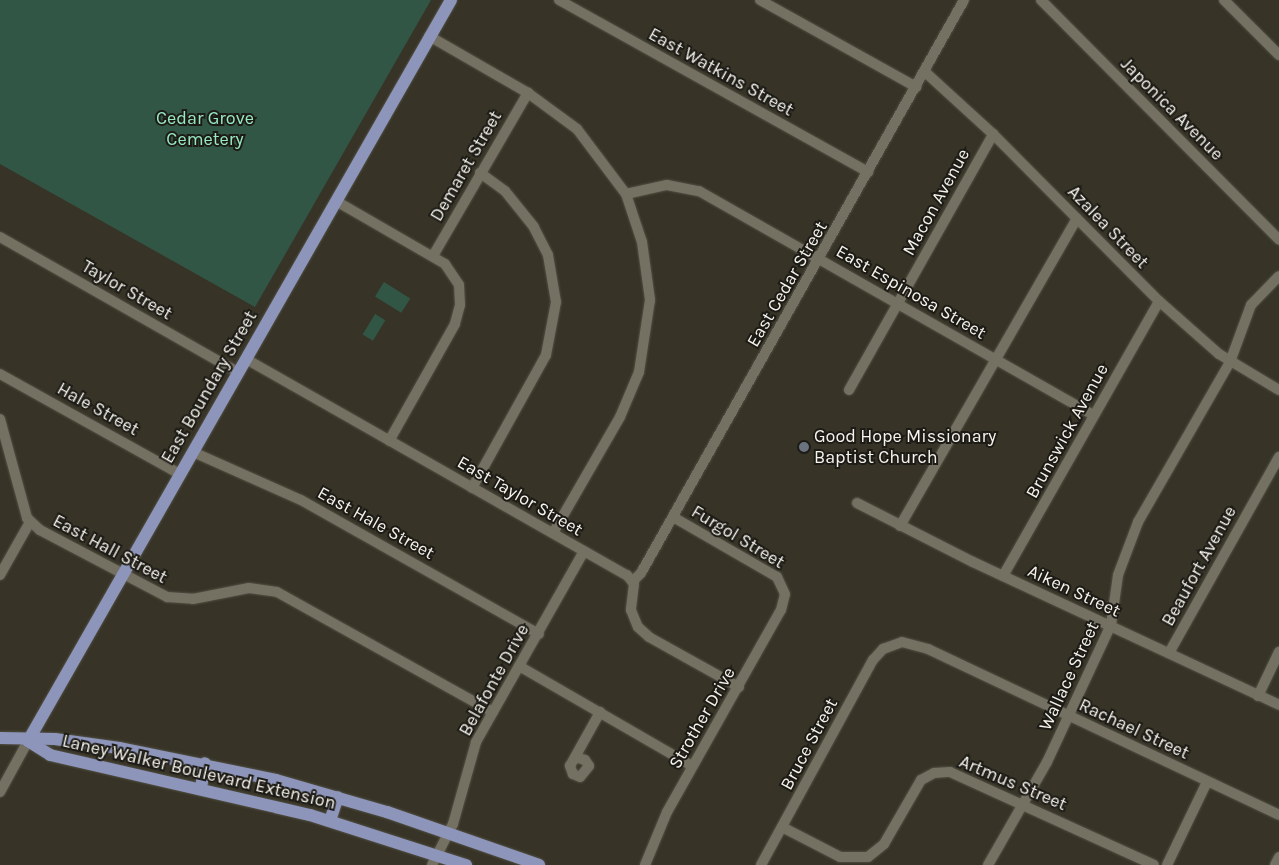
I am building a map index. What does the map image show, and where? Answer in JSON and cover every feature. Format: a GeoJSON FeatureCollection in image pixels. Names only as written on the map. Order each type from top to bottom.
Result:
{"type":"FeatureCollection","features":[{"type":"Feature","properties":{"kind":"main road","name":"East Boundary Street"},"geometry":{"type":"LineString","coordinates":[[28,741],[451,0]]}},
{"type":"Feature","properties":{"kind":"main road"},"geometry":{"type":"LineString","coordinates":[[0,738],[28,741]]}},
{"type":"Feature","properties":{"kind":"main road","name":"Laney Walker Boulevard Extension"},"geometry":{"type":"LineString","coordinates":[[28,741],[55,739],[205,763],[338,797],[450,832],[539,865]]}},
{"type":"Feature","properties":{"kind":"main road","name":"Laney Walker Boulevard Extension"},"geometry":{"type":"LineString","coordinates":[[28,741],[50,754],[200,788],[330,821],[434,860],[466,865]]}},
{"type":"Feature","properties":{"kind":"main road"},"geometry":{"type":"LineString","coordinates":[[200,788],[205,763]]}},
{"type":"Feature","properties":{"kind":"main road"},"geometry":{"type":"LineString","coordinates":[[330,821],[338,797]]}},
{"type":"Feature","properties":{"kind":"street","name":"East Watkins Street"},"geometry":{"type":"LineString","coordinates":[[559,0],[868,172]]}},
{"type":"Feature","properties":{"kind":"street"},"geometry":{"type":"LineString","coordinates":[[760,0],[916,87]]}},
{"type":"Feature","properties":{"kind":"street","name":"East Cedar Street"},"geometry":{"type":"LineString","coordinates":[[633,581],[673,517],[820,259],[964,0]]}},
{"type":"Feature","properties":{"kind":"street","name":"Japonica Avenue"},"geometry":{"type":"LineString","coordinates":[[1041,0],[1279,240]]}},
{"type":"Feature","properties":{"kind":"street"},"geometry":{"type":"LineString","coordinates":[[1224,0],[1279,55]]}},
{"type":"Feature","properties":{"kind":"street"},"geometry":{"type":"LineString","coordinates":[[430,36],[528,93],[577,129],[626,194],[648,276],[649,312],[643,357],[620,417],[553,534]]}},
{"type":"Feature","properties":{"kind":"street","name":"Azalea Street"},"geometry":{"type":"LineString","coordinates":[[924,71],[993,134],[1159,301],[1230,362],[1279,390]]}},
{"type":"Feature","properties":{"kind":"street","name":"Demaret Street"},"geometry":{"type":"LineString","coordinates":[[433,256],[528,93]]}},
{"type":"Feature","properties":{"kind":"street","name":"Macon Avenue"},"geometry":{"type":"LineString","coordinates":[[848,390],[993,134]]}},
{"type":"Feature","properties":{"kind":"street"},"geometry":{"type":"LineString","coordinates":[[472,488],[546,355],[556,302],[548,255],[534,227],[505,191],[480,173]]}},
{"type":"Feature","properties":{"kind":"street","name":"East Espinosa Street"},"geometry":{"type":"LineString","coordinates":[[626,194],[666,185],[699,191],[1094,415]]}},
{"type":"Feature","properties":{"kind":"street"},"geometry":{"type":"LineString","coordinates":[[336,201],[433,256],[455,278],[460,294],[459,314],[389,441]]}},
{"type":"Feature","properties":{"kind":"street"},"geometry":{"type":"LineString","coordinates":[[900,526],[1077,218]]}},
{"type":"Feature","properties":{"kind":"street","name":"Taylor Street"},"geometry":{"type":"LineString","coordinates":[[0,236],[238,372]]}},
{"type":"Feature","properties":{"kind":"street","name":"Wallace Street"},"geometry":{"type":"LineString","coordinates":[[988,865],[1070,716],[1111,625],[1118,575],[1128,541],[1230,362],[1251,305],[1279,276]]}},
{"type":"Feature","properties":{"kind":"street","name":"Brunswick Avenue"},"geometry":{"type":"LineString","coordinates":[[1003,576],[1159,301]]}},
{"type":"Feature","properties":{"kind":"street","name":"East Taylor Street"},"geometry":{"type":"LineString","coordinates":[[246,359],[584,551],[633,581]]}},
{"type":"Feature","properties":{"kind":"street","name":"Hale Street"},"geometry":{"type":"LineString","coordinates":[[0,374],[180,474]]}},
{"type":"Feature","properties":{"kind":"street","name":"East Hall Street"},"geometry":{"type":"LineString","coordinates":[[0,418],[30,522],[123,575],[174,598],[194,599],[249,588],[277,592],[493,712]]}},
{"type":"Feature","properties":{"kind":"street","name":"East Hale Street"},"geometry":{"type":"LineString","coordinates":[[193,452],[301,500],[538,634]]}},
{"type":"Feature","properties":{"kind":"street","name":"Beaufort Avenue"},"geometry":{"type":"LineString","coordinates":[[1169,653],[1279,457]]}},
{"type":"Feature","properties":{"kind":"street","name":"Aiken Street"},"geometry":{"type":"LineString","coordinates":[[858,503],[900,526],[1003,576],[1279,705]]}},
{"type":"Feature","properties":{"kind":"street","name":"Furgol Street"},"geometry":{"type":"LineString","coordinates":[[673,517],[777,577],[784,588]]}},
{"type":"Feature","properties":{"kind":"street"},"geometry":{"type":"LineString","coordinates":[[0,575],[30,522]]}},
{"type":"Feature","properties":{"kind":"street","name":"Belafonte Drive"},"geometry":{"type":"LineString","coordinates":[[434,860],[450,832],[476,742],[584,551]]}},
{"type":"Feature","properties":{"kind":"street"},"geometry":{"type":"LineString","coordinates":[[633,581],[631,610],[638,627],[649,637],[739,687]]}},
{"type":"Feature","properties":{"kind":"street","name":"Strother Drive"},"geometry":{"type":"LineString","coordinates":[[645,865],[667,812],[781,610],[784,588]]}},
{"type":"Feature","properties":{"kind":"street","name":"Rachael Street"},"geometry":{"type":"LineString","coordinates":[[891,644],[918,645],[1279,816]]}},
{"type":"Feature","properties":{"kind":"street","name":"Bruce Street"},"geometry":{"type":"LineString","coordinates":[[761,865],[873,660],[891,644]]}},
{"type":"Feature","properties":{"kind":"street"},"geometry":{"type":"LineString","coordinates":[[1258,696],[1279,652]]}},
{"type":"Feature","properties":{"kind":"street"},"geometry":{"type":"LineString","coordinates":[[520,666],[692,766]]}},
{"type":"Feature","properties":{"kind":"street"},"geometry":{"type":"LineString","coordinates":[[578,758],[600,712]]}},
{"type":"Feature","properties":{"kind":"street","name":"East Boundary Street"},"geometry":{"type":"LineString","coordinates":[[0,792],[28,741]]}},
{"type":"Feature","properties":{"kind":"street","name":"Artmus Street"},"geometry":{"type":"LineString","coordinates":[[782,827],[830,853],[860,859],[880,850],[916,788],[934,773],[960,775],[1154,865]]}},
{"type":"Feature","properties":{"kind":"street"},"geometry":{"type":"LineString","coordinates":[[1167,865],[1207,782]]}},
{"type":"Feature","properties":{"kind":"street"},"geometry":{"type":"LineString","coordinates":[[1275,865],[1279,857]]}},
{"type":"Feature","properties":{"kind":"green space","name":"Cedar Grove Cemetery"},"geometry":{"type":"Polygon","coordinates":[[[0,0],[431,0],[255,307],[0,164],[0,0]]]}},
{"type":"Feature","properties":{"kind":"green space"},"geometry":{"type":"Polygon","coordinates":[[[384,282],[410,298],[401,313],[375,296],[384,282]]]}},
{"type":"Feature","properties":{"kind":"green space"},"geometry":{"type":"Polygon","coordinates":[[[375,314],[385,320],[373,341],[363,335],[375,314]]]}},
{"type":"Feature","properties":{"kind":"place","name":"Good Hope Missionary Baptist Church"},"geometry":{"type":"Point","coordinates":[804,447]}}]}
